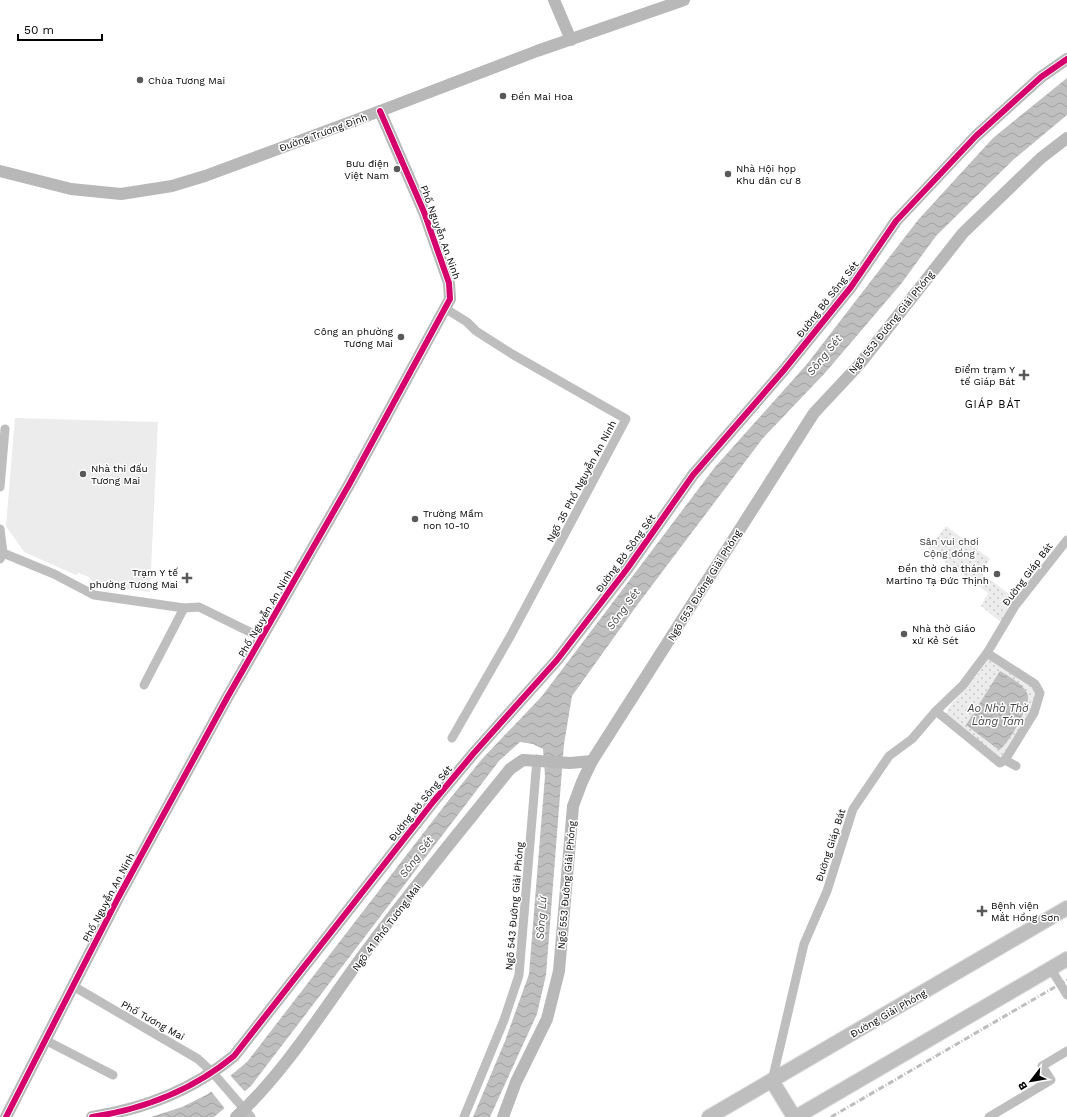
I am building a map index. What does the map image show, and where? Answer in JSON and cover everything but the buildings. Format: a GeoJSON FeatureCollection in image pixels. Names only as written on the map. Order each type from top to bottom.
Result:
{"type":"FeatureCollection","features":[{"type":"Feature","properties":{"kind":"main road","name":"Đường Giải Phóng"},"geometry":{"type":"LineString","coordinates":[[709,1117],[1067,908]]}},
{"type":"Feature","properties":{"kind":"main road"},"geometry":{"type":"LineString","coordinates":[[772,1081],[795,1117],[1067,959]]}},
{"type":"Feature","properties":{"kind":"street"},"geometry":{"type":"LineString","coordinates":[[554,0],[571,40]]}},
{"type":"Feature","properties":{"kind":"street","name":"Đường Trương Định"},"geometry":{"type":"LineString","coordinates":[[0,171],[71,189],[121,194],[156,189],[205,176],[571,40],[684,0]]}},
{"type":"Feature","properties":{"kind":"street","name":"Đường Bờ Sông Sét"},"geometry":{"type":"LineString","coordinates":[[92,1117],[113,1114],[161,1098],[215,1076],[234,1056],[433,802],[473,754],[557,660],[626,569],[692,475],[784,370],[842,299],[896,221],[976,136],[1041,77],[1067,58]]}},
{"type":"Feature","properties":{"kind":"street","name":"Phố Nguyễn An Ninh"},"geometry":{"type":"LineString","coordinates":[[6,1117],[124,886],[220,711],[446,310],[450,299],[449,283],[413,185],[380,111]]}},
{"type":"Feature","properties":{"kind":"street","name":"Ngõ 553 Đường Giải Phóng"},"geometry":{"type":"LineString","coordinates":[[502,1117],[516,1082],[547,1019],[559,971],[573,806],[592,761],[814,413],[858,366],[963,233],[1041,158],[1067,138]]}},
{"type":"Feature","properties":{"kind":"street","name":"Ngõ 35 Phố Nguyễn An Ninh"},"geometry":{"type":"LineString","coordinates":[[446,310],[467,322],[476,331],[512,354],[626,419],[512,635],[452,738]]}},
{"type":"Feature","properties":{"kind":"street"},"geometry":{"type":"LineString","coordinates":[[0,487],[5,429]]}},
{"type":"Feature","properties":{"kind":"street"},"geometry":{"type":"LineString","coordinates":[[0,529],[1,556],[54,574],[94,595],[184,608],[199,607],[262,638]]}},
{"type":"Feature","properties":{"kind":"street","name":"Đường Giáp Bát"},"geometry":{"type":"LineString","coordinates":[[772,1081],[804,944],[827,892],[853,809],[889,756],[912,740],[936,711],[963,685],[987,654],[1015,606],[1067,540]]}},
{"type":"Feature","properties":{"kind":"street"},"geometry":{"type":"LineString","coordinates":[[144,685],[184,608]]}},
{"type":"Feature","properties":{"kind":"street"},"geometry":{"type":"LineString","coordinates":[[936,711],[1000,763],[1005,760],[1034,713],[1040,693],[1035,684],[987,654]]}},
{"type":"Feature","properties":{"kind":"street","name":"Ngõ 41 Phố Tương Mai"},"geometry":{"type":"LineString","coordinates":[[242,1112],[317,1022],[408,896],[510,768],[523,760],[537,759],[570,763],[592,761]]}},
{"type":"Feature","properties":{"kind":"street","name":"Ngõ 543 Đường Giải Phóng"},"geometry":{"type":"LineString","coordinates":[[464,1117],[504,1020],[519,975],[537,759]]}},
{"type":"Feature","properties":{"kind":"street"},"geometry":{"type":"LineString","coordinates":[[1005,760],[1016,766]]}},
{"type":"Feature","properties":{"kind":"street"},"geometry":{"type":"LineString","coordinates":[[1051,969],[1067,995]]}},
{"type":"Feature","properties":{"kind":"street","name":"Phố Tương Mai"},"geometry":{"type":"LineString","coordinates":[[73,986],[188,1052],[215,1076],[242,1112]]}},
{"type":"Feature","properties":{"kind":"street"},"geometry":{"type":"LineString","coordinates":[[45,1040],[113,1075]]}},
{"type":"Feature","properties":{"kind":"street"},"geometry":{"type":"LineString","coordinates":[[989,1117],[1051,1080],[1042,1066],[1067,1051]]}},
{"type":"Feature","properties":{"kind":"green space","name":"Nhà thi đấu Tương Mai"},"geometry":{"type":"Polygon","coordinates":[[[15,418],[158,422],[150,592],[95,585],[89,577],[79,573],[76,575],[24,552],[6,526],[15,418]]]}},
{"type":"Feature","properties":{"kind":"green space","name":"Sân vui chơi Cộng đồng"},"geometry":{"type":"Polygon","coordinates":[[[946,526],[990,559],[981,573],[1016,599],[1002,623],[981,606],[988,593],[928,549],[946,526]]]}},
{"type":"Feature","properties":{"kind":"green space"},"geometry":{"type":"Polygon","coordinates":[[[988,658],[1032,684],[1037,695],[1036,702],[1001,760],[946,717],[949,707],[978,674],[988,658]]]}},
{"type":"Feature","properties":{"kind":"water"},"geometry":{"type":"Polygon","coordinates":[[[1067,78],[1067,115],[1013,160],[936,236],[901,284],[825,373],[763,438],[635,608],[572,696],[564,744],[546,975],[537,1014],[490,1117],[473,1117],[505,1041],[529,974],[545,776],[543,749],[533,744],[520,742],[499,761],[251,1086],[214,1117],[151,1117],[182,1107],[208,1094],[247,1062],[448,801],[482,759],[542,696],[715,467],[807,364],[918,220],[993,138],[1067,78]]]}},
{"type":"Feature","properties":{"kind":"water","name":"Ao Nhà Thờ Làng Tám"},"geometry":{"type":"Polygon","coordinates":[[[1000,671],[1024,688],[1027,692],[1028,701],[1018,725],[1008,741],[999,750],[966,725],[1000,671]]]}},
{"type":"Feature","properties":{"kind":"pier"},"geometry":{"type":"Polygon","coordinates":[[[229,1074],[246,1093],[226,1110],[210,1090],[229,1074]]]}},
{"type":"Feature","properties":{"kind":"railway"},"geometry":{"type":"LineString","coordinates":[[831,1117],[1067,980]]}},
{"type":"Feature","properties":{"kind":"cycle path"},"geometry":{"type":"LineString","coordinates":[[92,1117],[130,1109],[168,1096],[219,1068],[234,1056],[433,802],[473,754],[557,660],[627,569],[693,475],[784,370],[851,287],[896,221],[976,136],[1041,77],[1067,59]]}},
{"type":"Feature","properties":{"kind":"cycle path"},"geometry":{"type":"LineString","coordinates":[[6,1117],[118,898],[227,698],[350,483],[450,299],[449,283],[424,212],[380,111]]}},
{"type":"Feature","properties":{"kind":"place","name":"Chùa Tương Mai"},"geometry":{"type":"Point","coordinates":[140,80]}},
{"type":"Feature","properties":{"kind":"place","name":"Đền Mai Hoa"},"geometry":{"type":"Point","coordinates":[503,96]}},
{"type":"Feature","properties":{"kind":"place","name":"Bưu điện Việt Nam"},"geometry":{"type":"Point","coordinates":[397,169]}},
{"type":"Feature","properties":{"kind":"place","name":"Nhà Hội họp Khu dân cư 8"},"geometry":{"type":"Point","coordinates":[728,174]}},
{"type":"Feature","properties":{"kind":"place","name":"Công an phường Tương Mai"},"geometry":{"type":"Point","coordinates":[401,337]}},
{"type":"Feature","properties":{"kind":"place","name":"Điểm trạm Y tế Giáp Bát"},"geometry":{"type":"Point","coordinates":[1024,375]}},
{"type":"Feature","properties":{"kind":"place","name":"Nhà thi đấu Tương Mai"},"geometry":{"type":"Point","coordinates":[83,474]}},
{"type":"Feature","properties":{"kind":"place","name":"Trường Mầm non 10-10"},"geometry":{"type":"Point","coordinates":[415,519]}},
{"type":"Feature","properties":{"kind":"place","name":"Đền thờ cha thánh Martino Tạ Đức Thịnh"},"geometry":{"type":"Point","coordinates":[997,574]}},
{"type":"Feature","properties":{"kind":"place","name":"Trạm Y tế phường Tương Mai"},"geometry":{"type":"Point","coordinates":[187,578]}},
{"type":"Feature","properties":{"kind":"place","name":"Nhà thờ Giáo xứ Kẻ Sét"},"geometry":{"type":"Point","coordinates":[904,634]}},
{"type":"Feature","properties":{"kind":"place","name":"Bệnh viện Mắt Hồng Sơn"},"geometry":{"type":"Point","coordinates":[982,911]}},
{"type":"Feature","properties":{"kind":"district","name":"GIÁP BÁT"},"geometry":{"type":"Point","coordinates":[993,404]}},
{"type":"Feature","properties":{"kind":"water label","name":"Sông Sét"},"geometry":{"type":"Point","coordinates":[824,355]}},
{"type":"Feature","properties":{"kind":"water label","name":"Sông Sét"},"geometry":{"type":"Point","coordinates":[623,609]}},
{"type":"Feature","properties":{"kind":"water label","name":"Sông Sét"},"geometry":{"type":"Point","coordinates":[416,857]}},
{"type":"Feature","properties":{"kind":"water label","name":"Sông Lừ"},"geometry":{"type":"Point","coordinates":[541,918]}}]}
